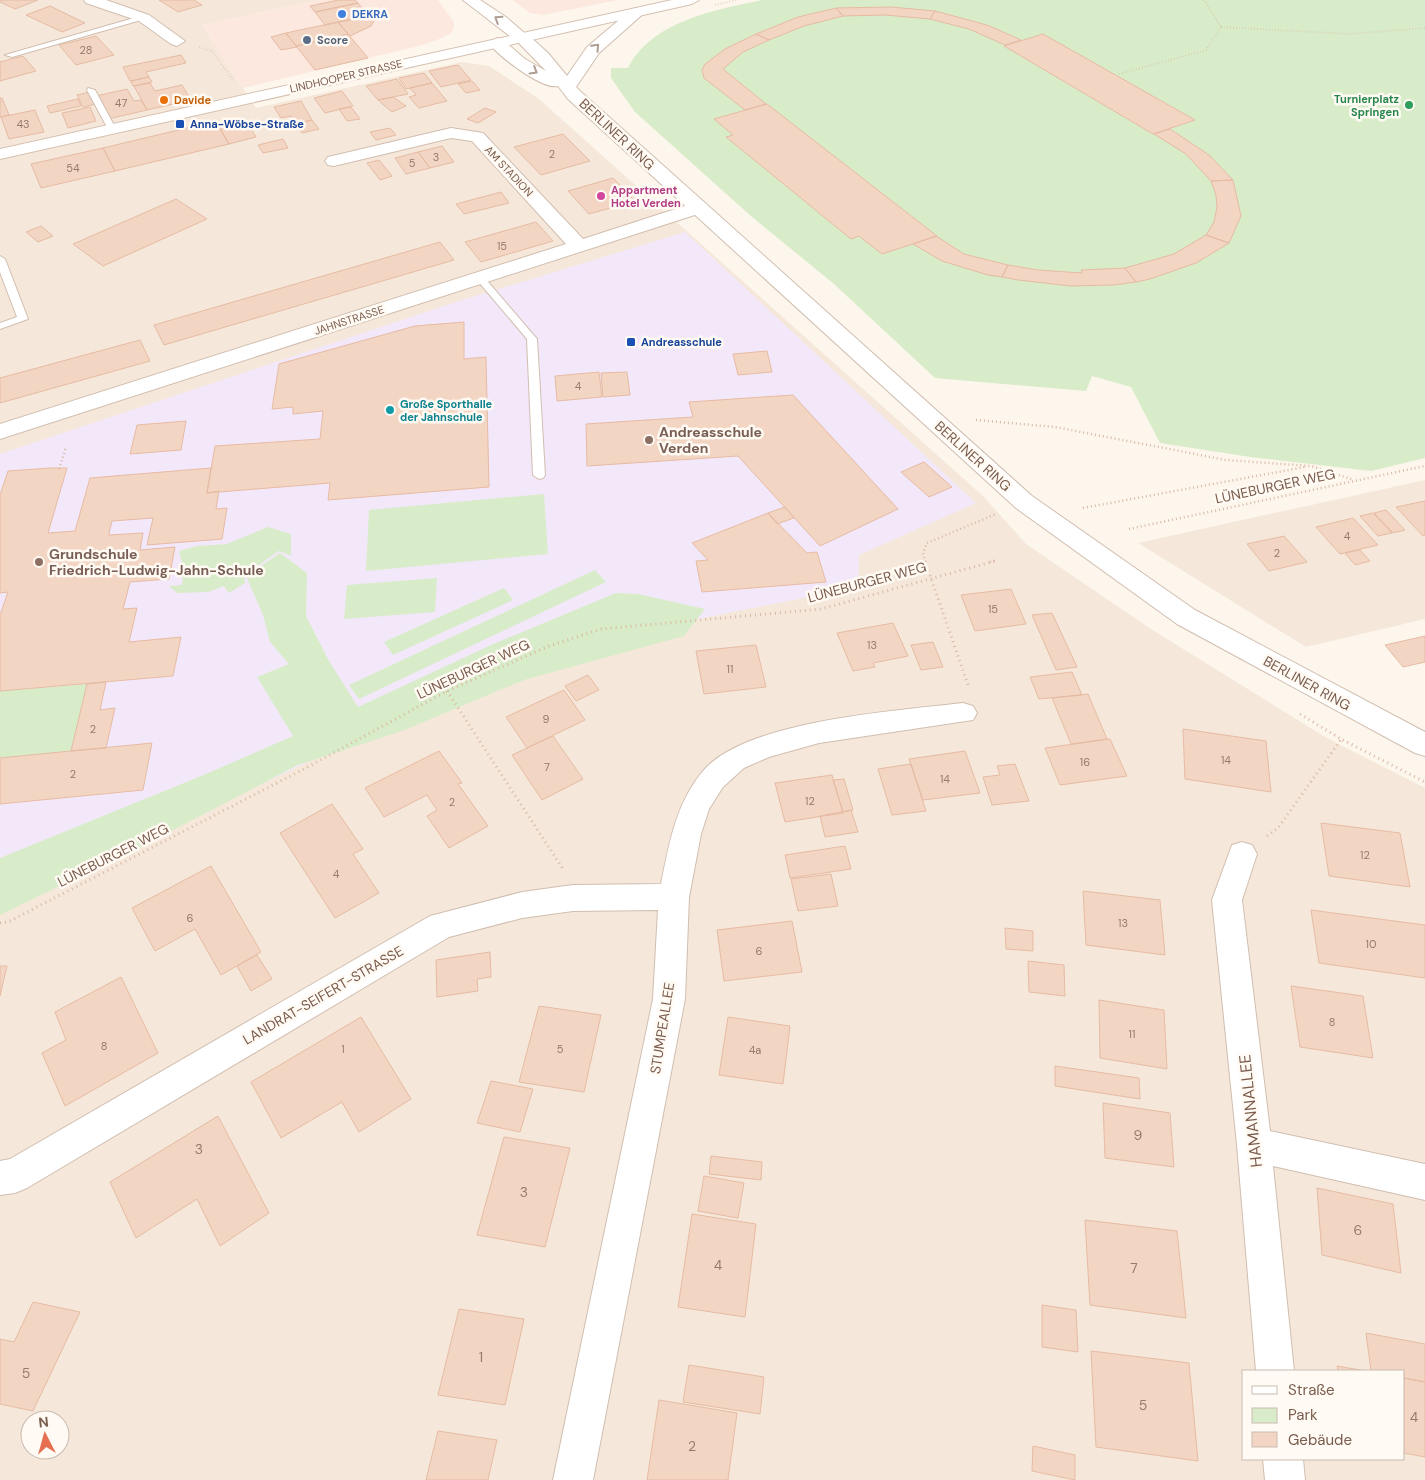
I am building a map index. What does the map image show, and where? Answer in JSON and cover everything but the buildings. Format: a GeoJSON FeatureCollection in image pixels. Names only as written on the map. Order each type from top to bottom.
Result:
{"type":"FeatureCollection","features":[{"type":"Feature","properties":{"kind":"street"},"geometry":{"type":"LineString","coordinates":[[91,0],[144,18],[177,42]]}},
{"type":"Feature","properties":{"kind":"street","name":"LINDHOOPER STRASSE"},"geometry":{"type":"LineString","coordinates":[[0,154],[247,99],[487,33],[521,37],[692,0]]}},
{"type":"Feature","properties":{"kind":"street"},"geometry":{"type":"LineString","coordinates":[[471,2],[487,33]]}},
{"type":"Feature","properties":{"kind":"street","name":"BERLINER RING"},"geometry":{"type":"LineString","coordinates":[[471,2],[501,20],[521,37],[542,56],[571,91],[1024,502],[1186,617],[1357,711],[1425,745]]}},
{"type":"Feature","properties":{"kind":"street"},"geometry":{"type":"LineString","coordinates":[[571,91],[593,50],[636,13]]}},
{"type":"Feature","properties":{"kind":"street","name":"BERLINER RING"},"geometry":{"type":"LineString","coordinates":[[487,33],[519,62],[571,91]]}},
{"type":"Feature","properties":{"kind":"street","name":"AM STADION"},"geometry":{"type":"LineString","coordinates":[[334,160],[451,133],[477,137],[580,246]]}},
{"type":"Feature","properties":{"kind":"street","name":"JAHNSTRASSE"},"geometry":{"type":"LineString","coordinates":[[0,432],[698,208]]}},
{"type":"Feature","properties":{"kind":"street","name":"STUMPEALLEE"},"geometry":{"type":"LineString","coordinates":[[573,1480],[669,999],[674,897],[686,834],[696,805],[714,779],[734,760],[762,748],[818,732],[963,713]]}},
{"type":"Feature","properties":{"kind":"street","name":"HAMANNALLEE"},"geometry":{"type":"LineString","coordinates":[[1242,854],[1227,900],[1254,1145],[1275,1370]]}},
{"type":"Feature","properties":{"kind":"street","name":"LANDRAT-SEIFERT-STRASSE"},"geometry":{"type":"LineString","coordinates":[[0,1178],[15,1176],[441,926],[522,905],[573,898],[674,897]]}},
{"type":"Feature","properties":{"kind":"street"},"geometry":{"type":"LineString","coordinates":[[1254,1145],[1425,1182]]}},
{"type":"Feature","properties":{"kind":"street"},"geometry":{"type":"LineString","coordinates":[[1283,1460],[1285,1480]]}},
{"type":"Feature","properties":{"kind":"lane"},"geometry":{"type":"LineString","coordinates":[[9,55],[144,18]]}},
{"type":"Feature","properties":{"kind":"lane"},"geometry":{"type":"LineString","coordinates":[[91,90],[112,129]]}},
{"type":"Feature","properties":{"kind":"lane"},"geometry":{"type":"LineString","coordinates":[[0,258],[23,319],[0,326]]}},
{"type":"Feature","properties":{"kind":"lane"},"geometry":{"type":"LineString","coordinates":[[480,278],[532,339],[539,474]]}},
{"type":"Feature","properties":{"kind":"path"},"geometry":{"type":"LineString","coordinates":[[1204,0],[1222,27]]}},
{"type":"Feature","properties":{"kind":"path"},"geometry":{"type":"LineString","coordinates":[[1222,27],[1325,34],[1408,31],[1425,28]]}},
{"type":"Feature","properties":{"kind":"path"},"geometry":{"type":"LineString","coordinates":[[1119,74],[1206,50],[1222,27]]}},
{"type":"Feature","properties":{"kind":"path"},"geometry":{"type":"LineString","coordinates":[[177,42],[212,51],[247,99]]}},
{"type":"Feature","properties":{"kind":"path"},"geometry":{"type":"LineString","coordinates":[[973,420],[1055,427],[1226,460],[1311,466],[1354,480]]}},
{"type":"Feature","properties":{"kind":"path"},"geometry":{"type":"LineString","coordinates":[[59,469],[66,447]]}},
{"type":"Feature","properties":{"kind":"path"},"geometry":{"type":"LineString","coordinates":[[1085,515],[1077,509],[1311,466]]}},
{"type":"Feature","properties":{"kind":"path","name":"LÜNEBURGER WEG"},"geometry":{"type":"LineString","coordinates":[[1129,529],[1425,466]]}},
{"type":"Feature","properties":{"kind":"path"},"geometry":{"type":"LineString","coordinates":[[963,713],[970,692],[929,577],[923,553],[926,543],[1002,512]]}},
{"type":"Feature","properties":{"kind":"path","name":"LÜNEBURGER WEG"},"geometry":{"type":"LineString","coordinates":[[0,923],[8,922],[295,773],[447,691],[549,646],[601,629],[821,609],[929,577],[997,560]]}},
{"type":"Feature","properties":{"kind":"path"},"geometry":{"type":"LineString","coordinates":[[447,691],[570,879],[573,898]]}},
{"type":"Feature","properties":{"kind":"path"},"geometry":{"type":"LineString","coordinates":[[1242,854],[1278,828],[1341,739],[1357,711]]}},
{"type":"Feature","properties":{"kind":"shaded area"},"geometry":{"type":"Polygon","coordinates":[[[0,0],[319,0],[202,25],[256,108],[462,62],[489,66],[539,99],[984,497],[1026,544],[1151,629],[1325,737],[1425,788],[1425,1480],[0,1480],[0,0]]]}},
{"type":"Feature","properties":{"kind":"shaded area"},"geometry":{"type":"Polygon","coordinates":[[[319,0],[438,0],[454,22],[454,29],[451,33],[437,40],[419,46],[243,88],[202,25],[319,0]]]}},
{"type":"Feature","properties":{"kind":"shaded area"},"geometry":{"type":"Polygon","coordinates":[[[512,0],[618,0],[544,15],[530,13],[512,0]]]}},
{"type":"Feature","properties":{"kind":"shaded area"},"geometry":{"type":"Polygon","coordinates":[[[685,232],[976,503],[859,555],[858,587],[668,625],[413,711],[248,791],[0,878],[0,454],[453,303],[685,232]]]}},
{"type":"Feature","properties":{"kind":"shaded area"},"geometry":{"type":"Polygon","coordinates":[[[1425,480],[1425,619],[1306,647],[1138,543],[1425,480]]]}},
{"type":"Feature","properties":{"kind":"green space"},"geometry":{"type":"Polygon","coordinates":[[[762,0],[1425,0],[1425,458],[1371,471],[1250,457],[1160,443],[1131,387],[1092,376],[1086,391],[935,378],[834,284],[752,217],[635,112],[611,78],[611,68],[628,68],[639,52],[652,39],[669,28],[705,14],[762,0]]]}},
{"type":"Feature","properties":{"kind":"green space"},"geometry":{"type":"Polygon","coordinates":[[[544,494],[548,554],[366,571],[369,510],[544,494]]]}},
{"type":"Feature","properties":{"kind":"green space"},"geometry":{"type":"Polygon","coordinates":[[[268,527],[291,534],[291,556],[279,551],[244,575],[245,583],[229,593],[224,586],[208,592],[177,593],[169,586],[182,585],[183,567],[179,551],[197,546],[227,544],[268,527]]]}},
{"type":"Feature","properties":{"kind":"green space"},"geometry":{"type":"Polygon","coordinates":[[[280,553],[307,573],[306,616],[329,661],[358,707],[491,645],[616,593],[638,594],[705,609],[684,636],[524,680],[402,731],[298,765],[154,840],[0,915],[0,858],[206,774],[293,736],[257,677],[289,664],[270,642],[263,615],[246,576],[280,553]]]}},
{"type":"Feature","properties":{"kind":"green space"},"geometry":{"type":"Polygon","coordinates":[[[595,570],[606,582],[359,699],[349,685],[595,570]]]}},
{"type":"Feature","properties":{"kind":"green space"},"geometry":{"type":"Polygon","coordinates":[[[437,578],[435,612],[344,619],[347,585],[437,578]]]}},
{"type":"Feature","properties":{"kind":"green space"},"geometry":{"type":"Polygon","coordinates":[[[504,588],[513,600],[393,655],[384,642],[504,588]]]}},
{"type":"Feature","properties":{"kind":"green space"},"geometry":{"type":"Polygon","coordinates":[[[87,684],[71,751],[0,758],[0,691],[87,684]]]}},
{"type":"Feature","properties":{"kind":"place","name":"DEKRA"},"geometry":{"type":"Point","coordinates":[342,14]}},
{"type":"Feature","properties":{"kind":"place","name":"Score"},"geometry":{"type":"Point","coordinates":[307,40]}},
{"type":"Feature","properties":{"kind":"place","name":"Davide"},"geometry":{"type":"Point","coordinates":[164,100]}},
{"type":"Feature","properties":{"kind":"place","name":"Turnierplatz Springen"},"geometry":{"type":"Point","coordinates":[1409,105]}},
{"type":"Feature","properties":{"kind":"place","name":"Anna-Wöbse-Straße"},"geometry":{"type":"Point","coordinates":[180,124]}},
{"type":"Feature","properties":{"kind":"place","name":"Appartment Hotel Verden"},"geometry":{"type":"Point","coordinates":[601,196]}},
{"type":"Feature","properties":{"kind":"place","name":"Andreasschule"},"geometry":{"type":"Point","coordinates":[631,342]}},
{"type":"Feature","properties":{"kind":"place","name":"Große Sporthalle der Jahnschule"},"geometry":{"type":"Point","coordinates":[390,410]}},
{"type":"Feature","properties":{"kind":"place","name":"Andreasschule Verden"},"geometry":{"type":"Point","coordinates":[649,440]}},
{"type":"Feature","properties":{"kind":"place","name":"Grundschule Friedrich-Ludwig-Jahn-Schule"},"geometry":{"type":"Point","coordinates":[39,562]}}]}
